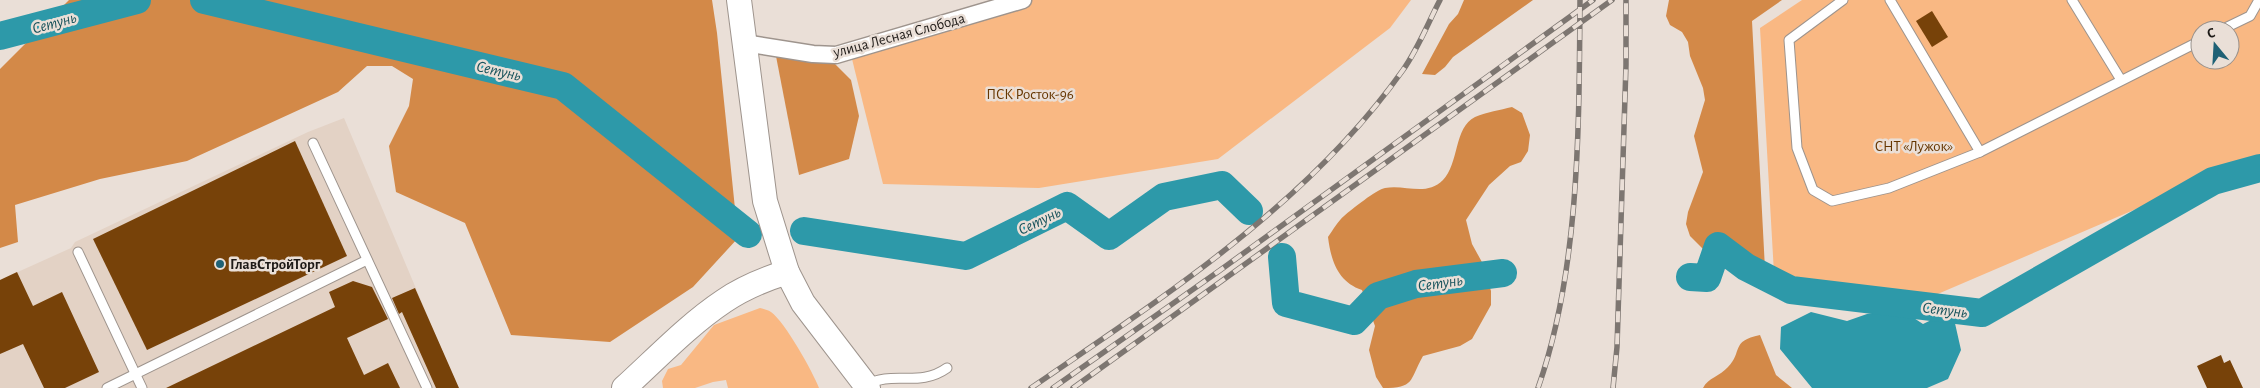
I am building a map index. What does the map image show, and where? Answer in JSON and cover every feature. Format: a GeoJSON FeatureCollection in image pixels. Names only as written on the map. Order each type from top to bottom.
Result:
{"type":"FeatureCollection","features":[{"type":"Feature","properties":{"kind":"main road"},"geometry":{"type":"LineString","coordinates":[[739,0],[765,201],[787,272],[803,303],[867,386]]}},
{"type":"Feature","properties":{"kind":"main road"},"geometry":{"type":"LineString","coordinates":[[624,388],[724,301],[768,278],[787,272]]}},
{"type":"Feature","properties":{"kind":"street","name":"улица Лесная Слобода"},"geometry":{"type":"LineString","coordinates":[[744,43],[813,54],[836,55],[1023,0]]}},
{"type":"Feature","properties":{"kind":"lane"},"geometry":{"type":"LineString","coordinates":[[1843,0],[1789,40],[1797,148],[1813,190],[1832,201],[1889,188],[1980,152],[2190,45]]}},
{"type":"Feature","properties":{"kind":"lane"},"geometry":{"type":"LineString","coordinates":[[1890,0],[1980,152]]}},
{"type":"Feature","properties":{"kind":"lane"},"geometry":{"type":"LineString","coordinates":[[2072,0],[2121,80]]}},
{"type":"Feature","properties":{"kind":"lane"},"geometry":{"type":"LineString","coordinates":[[2240,21],[2250,16],[2259,0]]}},
{"type":"Feature","properties":{"kind":"lane"},"geometry":{"type":"LineString","coordinates":[[313,142],[427,388]]}},
{"type":"Feature","properties":{"kind":"lane"},"geometry":{"type":"LineString","coordinates":[[78,252],[142,388]]}},
{"type":"Feature","properties":{"kind":"lane"},"geometry":{"type":"LineString","coordinates":[[107,388],[367,260]]}},
{"type":"Feature","properties":{"kind":"lane"},"geometry":{"type":"LineString","coordinates":[[867,386],[879,378],[910,381],[932,377],[947,368]]}},
{"type":"Feature","properties":{"kind":"shaded area"},"geometry":{"type":"Polygon","coordinates":[[[69,0],[712,0],[738,238],[693,287],[610,342],[511,335],[465,223],[396,192],[389,146],[409,106],[413,79],[392,66],[367,66],[338,92],[187,161],[100,179],[15,205],[18,242],[0,248],[0,69],[69,0]]]}},
{"type":"Feature","properties":{"kind":"shaded area"},"geometry":{"type":"Polygon","coordinates":[[[1464,0],[1533,0],[1453,57],[1435,75],[1422,74],[1449,24],[1458,14],[1464,0]]]}},
{"type":"Feature","properties":{"kind":"shaded area"},"geometry":{"type":"Polygon","coordinates":[[[1669,0],[1782,0],[1752,21],[1765,269],[1752,268],[1741,262],[1717,263],[1690,236],[1686,224],[1688,212],[1703,172],[1694,136],[1705,100],[1703,88],[1690,56],[1688,42],[1682,32],[1670,25],[1666,16],[1669,0]]]}},
{"type":"Feature","properties":{"kind":"shaded area"},"geometry":{"type":"Polygon","coordinates":[[[775,51],[830,59],[851,80],[859,116],[849,159],[799,175],[775,51]]]}},
{"type":"Feature","properties":{"kind":"shaded area"},"geometry":{"type":"Polygon","coordinates":[[[1512,107],[1522,113],[1530,135],[1528,151],[1521,162],[1510,166],[1489,185],[1466,220],[1472,244],[1483,264],[1491,291],[1491,305],[1472,339],[1460,346],[1423,356],[1410,381],[1401,387],[1383,388],[1376,377],[1369,350],[1375,326],[1362,290],[1347,282],[1337,270],[1331,254],[1328,237],[1344,216],[1381,189],[1393,187],[1422,189],[1436,185],[1448,173],[1463,129],[1468,122],[1480,115],[1512,107]]]}},
{"type":"Feature","properties":{"kind":"shaded area","name":"ГлавСтройТорг"},"geometry":{"type":"Polygon","coordinates":[[[344,118],[458,388],[0,388],[0,280],[71,248],[75,242],[308,132],[344,118]]]}},
{"type":"Feature","properties":{"kind":"shaded area"},"geometry":{"type":"Polygon","coordinates":[[[1760,335],[1776,375],[1792,388],[1703,388],[1728,367],[1744,340],[1760,335]]]}},
{"type":"Feature","properties":{"kind":"green space","name":"ПСК Росток-96"},"geometry":{"type":"Polygon","coordinates":[[[1016,0],[1411,0],[1390,28],[1218,159],[1039,188],[883,184],[850,51],[1016,0]]]}},
{"type":"Feature","properties":{"kind":"green space","name":"СНТ «Лужок»"},"geometry":{"type":"Polygon","coordinates":[[[1802,0],[2260,0],[2260,156],[1933,296],[1775,291],[1760,28],[1802,0]]]}},
{"type":"Feature","properties":{"kind":"green space"},"geometry":{"type":"Polygon","coordinates":[[[760,308],[771,312],[784,326],[805,360],[819,388],[728,388],[726,380],[695,388],[663,388],[662,381],[668,369],[681,365],[714,325],[760,308]]]}},
{"type":"Feature","properties":{"kind":"water"},"geometry":{"type":"Polygon","coordinates":[[[1900,309],[1923,324],[1952,310],[1961,350],[1948,379],[1927,388],[1812,388],[1780,349],[1781,327],[1811,312],[1847,321],[1867,314],[1900,309]]]}},
{"type":"Feature","properties":{"kind":"building"},"geometry":{"type":"Polygon","coordinates":[[[1932,11],[1948,37],[1932,47],[1916,21],[1932,11]]]}},
{"type":"Feature","properties":{"kind":"building"},"geometry":{"type":"Polygon","coordinates":[[[295,141],[347,256],[147,350],[93,239],[295,141]]]}},
{"type":"Feature","properties":{"kind":"building"},"geometry":{"type":"Polygon","coordinates":[[[17,272],[33,306],[62,292],[99,372],[65,388],[44,388],[23,344],[0,354],[0,280],[17,272]]]}},
{"type":"Feature","properties":{"kind":"building"},"geometry":{"type":"Polygon","coordinates":[[[353,281],[372,287],[388,319],[347,338],[364,375],[388,363],[400,388],[166,388],[335,307],[329,292],[353,281]]]}},
{"type":"Feature","properties":{"kind":"building"},"geometry":{"type":"Polygon","coordinates":[[[415,288],[459,388],[436,388],[402,312],[399,314],[392,298],[415,288]]]}},
{"type":"Feature","properties":{"kind":"building"},"geometry":{"type":"Polygon","coordinates":[[[2221,355],[2224,363],[2230,360],[2243,388],[2207,388],[2197,366],[2221,355]]]}},
{"type":"Feature","properties":{"kind":"waterway","name":"Сетунь"},"geometry":{"type":"LineString","coordinates":[[0,36],[137,0]]}},
{"type":"Feature","properties":{"kind":"waterway","name":"Сетунь"},"geometry":{"type":"LineString","coordinates":[[204,0],[563,86],[748,234]]}},
{"type":"Feature","properties":{"kind":"waterway","name":"Сетунь"},"geometry":{"type":"LineString","coordinates":[[1690,277],[1707,278],[1718,246],[1746,267],[1791,290],[1982,313],[2213,181],[2260,168]]}},
{"type":"Feature","properties":{"kind":"waterway","name":"Сетунь"},"geometry":{"type":"LineString","coordinates":[[804,231],[966,256],[1067,206],[1109,236],[1164,197],[1222,185],[1249,211]]}},
{"type":"Feature","properties":{"kind":"waterway","name":"Сетунь"},"geometry":{"type":"LineString","coordinates":[[1282,257],[1286,303],[1354,321],[1378,296],[1416,284],[1503,273]]}},
{"type":"Feature","properties":{"kind":"railway"},"geometry":{"type":"LineString","coordinates":[[1031,388],[1183,282],[1232,245],[1324,163],[1365,118],[1403,70],[1418,45],[1440,0]]}},
{"type":"Feature","properties":{"kind":"railway"},"geometry":{"type":"LineString","coordinates":[[1538,388],[1552,342],[1562,295],[1569,246],[1577,146],[1580,0]]}},
{"type":"Feature","properties":{"kind":"railway"},"geometry":{"type":"LineString","coordinates":[[1053,388],[1219,271],[1593,0]]}},
{"type":"Feature","properties":{"kind":"railway"},"geometry":{"type":"LineString","coordinates":[[1073,388],[1612,0]]}},
{"type":"Feature","properties":{"kind":"railway"},"geometry":{"type":"LineString","coordinates":[[1613,388],[1617,347],[1626,65],[1626,0]]}},
{"type":"Feature","properties":{"kind":"place","name":"ГлавСтройТорг"},"geometry":{"type":"Point","coordinates":[220,264]}}]}
